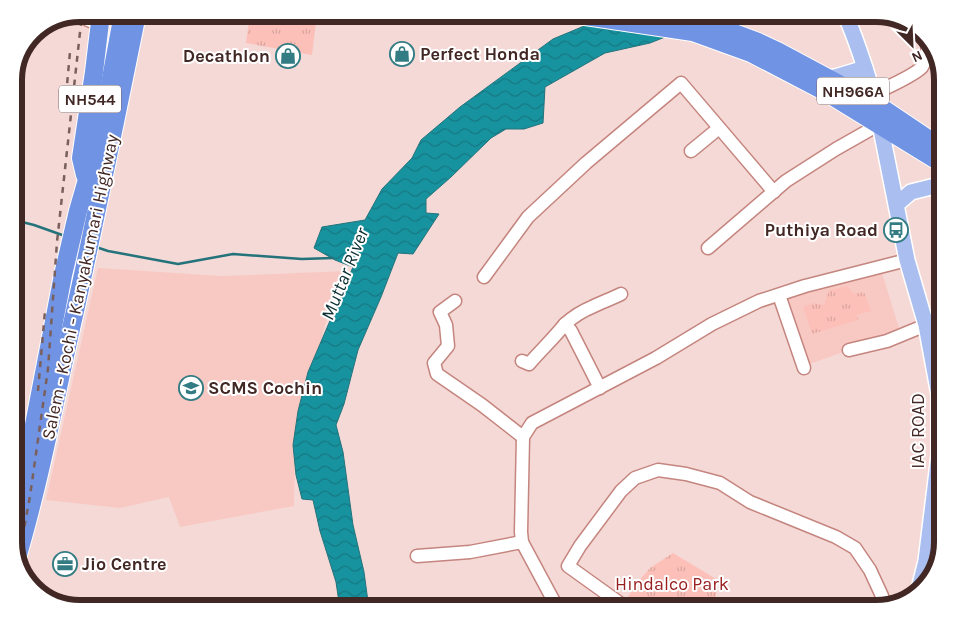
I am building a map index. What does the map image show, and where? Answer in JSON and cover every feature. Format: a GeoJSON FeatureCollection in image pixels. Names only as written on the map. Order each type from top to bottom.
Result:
{"type":"FeatureCollection","features":[{"type":"Feature","properties":{"kind":"highway","name":"NH544"},"geometry":{"type":"LineString","coordinates":[[86,183],[81,158],[100,23]]}},
{"type":"Feature","properties":{"kind":"highway","name":"Salem - Kochi - Kanyakumari Highway"},"geometry":{"type":"LineString","coordinates":[[23,537],[34,499],[83,278],[86,183],[107,100],[121,23]]}},
{"type":"Feature","properties":{"kind":"highway","name":"Salem - Kochi - Kanyakumari Highway"},"geometry":{"type":"LineString","coordinates":[[23,482],[64,274],[109,156],[135,23]]}},
{"type":"Feature","properties":{"kind":"highway"},"geometry":{"type":"LineString","coordinates":[[109,156],[123,142],[146,23]]}},
{"type":"Feature","properties":{"kind":"highway","name":"NH966A"},"geometry":{"type":"LineString","coordinates":[[632,23],[693,32],[779,52],[827,78],[874,99],[934,140]]}},
{"type":"Feature","properties":{"kind":"highway","name":"NH966A"},"geometry":{"type":"LineString","coordinates":[[705,23],[754,47],[934,158]]}},
{"type":"Feature","properties":{"kind":"main road","name":"IAC ROAD"},"geometry":{"type":"LineString","coordinates":[[849,23],[874,99],[907,260],[926,325],[934,369]]}},
{"type":"Feature","properties":{"kind":"main road"},"geometry":{"type":"LineString","coordinates":[[827,78],[865,68]]}},
{"type":"Feature","properties":{"kind":"main road"},"geometry":{"type":"LineString","coordinates":[[897,204],[911,192],[934,187]]}},
{"type":"Feature","properties":{"kind":"main road","name":"IAC ROAD"},"geometry":{"type":"LineString","coordinates":[[921,579],[926,561],[934,500]]}},
{"type":"Feature","properties":{"kind":"street"},"geometry":{"type":"LineString","coordinates":[[874,99],[923,66],[926,50]]}},
{"type":"Feature","properties":{"kind":"street"},"geometry":{"type":"LineString","coordinates":[[484,277],[528,217],[586,163],[681,83],[774,192]]}},
{"type":"Feature","properties":{"kind":"street"},"geometry":{"type":"LineString","coordinates":[[708,248],[786,181],[880,124]]}},
{"type":"Feature","properties":{"kind":"street"},"geometry":{"type":"LineString","coordinates":[[691,151],[720,128]]}},
{"type":"Feature","properties":{"kind":"street"},"geometry":{"type":"LineString","coordinates":[[548,600],[522,542],[520,532],[523,437],[532,424],[656,358],[712,324],[759,301],[805,286],[907,260]]}},
{"type":"Feature","properties":{"kind":"street"},"geometry":{"type":"LineString","coordinates":[[522,361],[529,364],[565,324],[575,316],[592,306],[621,294]]}},
{"type":"Feature","properties":{"kind":"street"},"geometry":{"type":"LineString","coordinates":[[779,295],[804,368]]}},
{"type":"Feature","properties":{"kind":"street"},"geometry":{"type":"LineString","coordinates":[[455,301],[440,312],[446,325],[448,346],[434,363],[437,374],[482,405],[523,437]]}},
{"type":"Feature","properties":{"kind":"street"},"geometry":{"type":"LineString","coordinates":[[565,324],[571,331],[600,388]]}},
{"type":"Feature","properties":{"kind":"street"},"geometry":{"type":"LineString","coordinates":[[849,350],[887,341],[926,325]]}},
{"type":"Feature","properties":{"kind":"street"},"geometry":{"type":"LineString","coordinates":[[615,600],[568,566],[580,546],[621,491],[635,478],[658,470],[686,474],[720,483],[750,502],[836,537],[855,548],[870,570],[883,599]]}},
{"type":"Feature","properties":{"kind":"street"},"geometry":{"type":"LineString","coordinates":[[417,556],[470,552],[522,542]]}},
{"type":"Feature","properties":{"kind":"shaded area","name":"SCMS Cochin"},"geometry":{"type":"Polygon","coordinates":[[[98,268],[222,276],[346,271],[325,324],[295,453],[294,506],[180,527],[169,497],[120,508],[46,500],[98,268]]]}},
{"type":"Feature","properties":{"kind":"shaded area"},"geometry":{"type":"Polygon","coordinates":[[[881,270],[900,331],[807,365],[783,296],[881,270]]]}},
{"type":"Feature","properties":{"kind":"green space"},"geometry":{"type":"Polygon","coordinates":[[[249,23],[316,23],[312,55],[246,43],[249,23]]]}},
{"type":"Feature","properties":{"kind":"green space"},"geometry":{"type":"Polygon","coordinates":[[[847,286],[854,294],[864,292],[871,311],[857,315],[858,320],[812,334],[803,307],[813,303],[824,305],[829,290],[847,286]]]}},
{"type":"Feature","properties":{"kind":"green space","name":"Hindalco Park"},"geometry":{"type":"Polygon","coordinates":[[[673,553],[716,579],[716,600],[626,600],[650,568],[673,553]]]}},
{"type":"Feature","properties":{"kind":"water"},"geometry":{"type":"Polygon","coordinates":[[[591,23],[700,23],[650,43],[605,53],[545,87],[543,123],[524,129],[506,129],[491,138],[426,199],[426,213],[439,214],[413,254],[398,253],[358,350],[344,404],[336,425],[343,452],[353,525],[364,572],[368,600],[339,600],[336,582],[320,531],[313,500],[302,499],[296,475],[293,445],[298,411],[308,372],[353,267],[335,260],[314,248],[322,227],[365,220],[382,189],[412,158],[421,140],[460,107],[553,39],[591,23]]]}},
{"type":"Feature","properties":{"kind":"waterway"},"geometry":{"type":"LineString","coordinates":[[23,222],[65,236]]}},
{"type":"Feature","properties":{"kind":"waterway","name":"Muttar River"},"geometry":{"type":"LineString","coordinates":[[96,247],[178,264],[233,254],[302,259],[333,258]]}},
{"type":"Feature","properties":{"kind":"railway"},"geometry":{"type":"LineString","coordinates":[[23,534],[48,369],[57,242],[81,23]]}},
{"type":"Feature","properties":{"kind":"railway"},"geometry":{"type":"LineString","coordinates":[[65,107],[70,52]]}},
{"type":"Feature","properties":{"kind":"railway"},"geometry":{"type":"LineString","coordinates":[[38,391],[45,311]]}},
{"type":"Feature","properties":{"kind":"place","name":"Perfect Honda"},"geometry":{"type":"Point","coordinates":[402,54]}},
{"type":"Feature","properties":{"kind":"place","name":"Decathlon"},"geometry":{"type":"Point","coordinates":[288,56]}},
{"type":"Feature","properties":{"kind":"place","name":"Puthiya Road"},"geometry":{"type":"Point","coordinates":[896,230]}},
{"type":"Feature","properties":{"kind":"place","name":"SCMS Cochin"},"geometry":{"type":"Point","coordinates":[191,388]}},
{"type":"Feature","properties":{"kind":"place","name":"Jio Centre"},"geometry":{"type":"Point","coordinates":[65,564]}}]}
